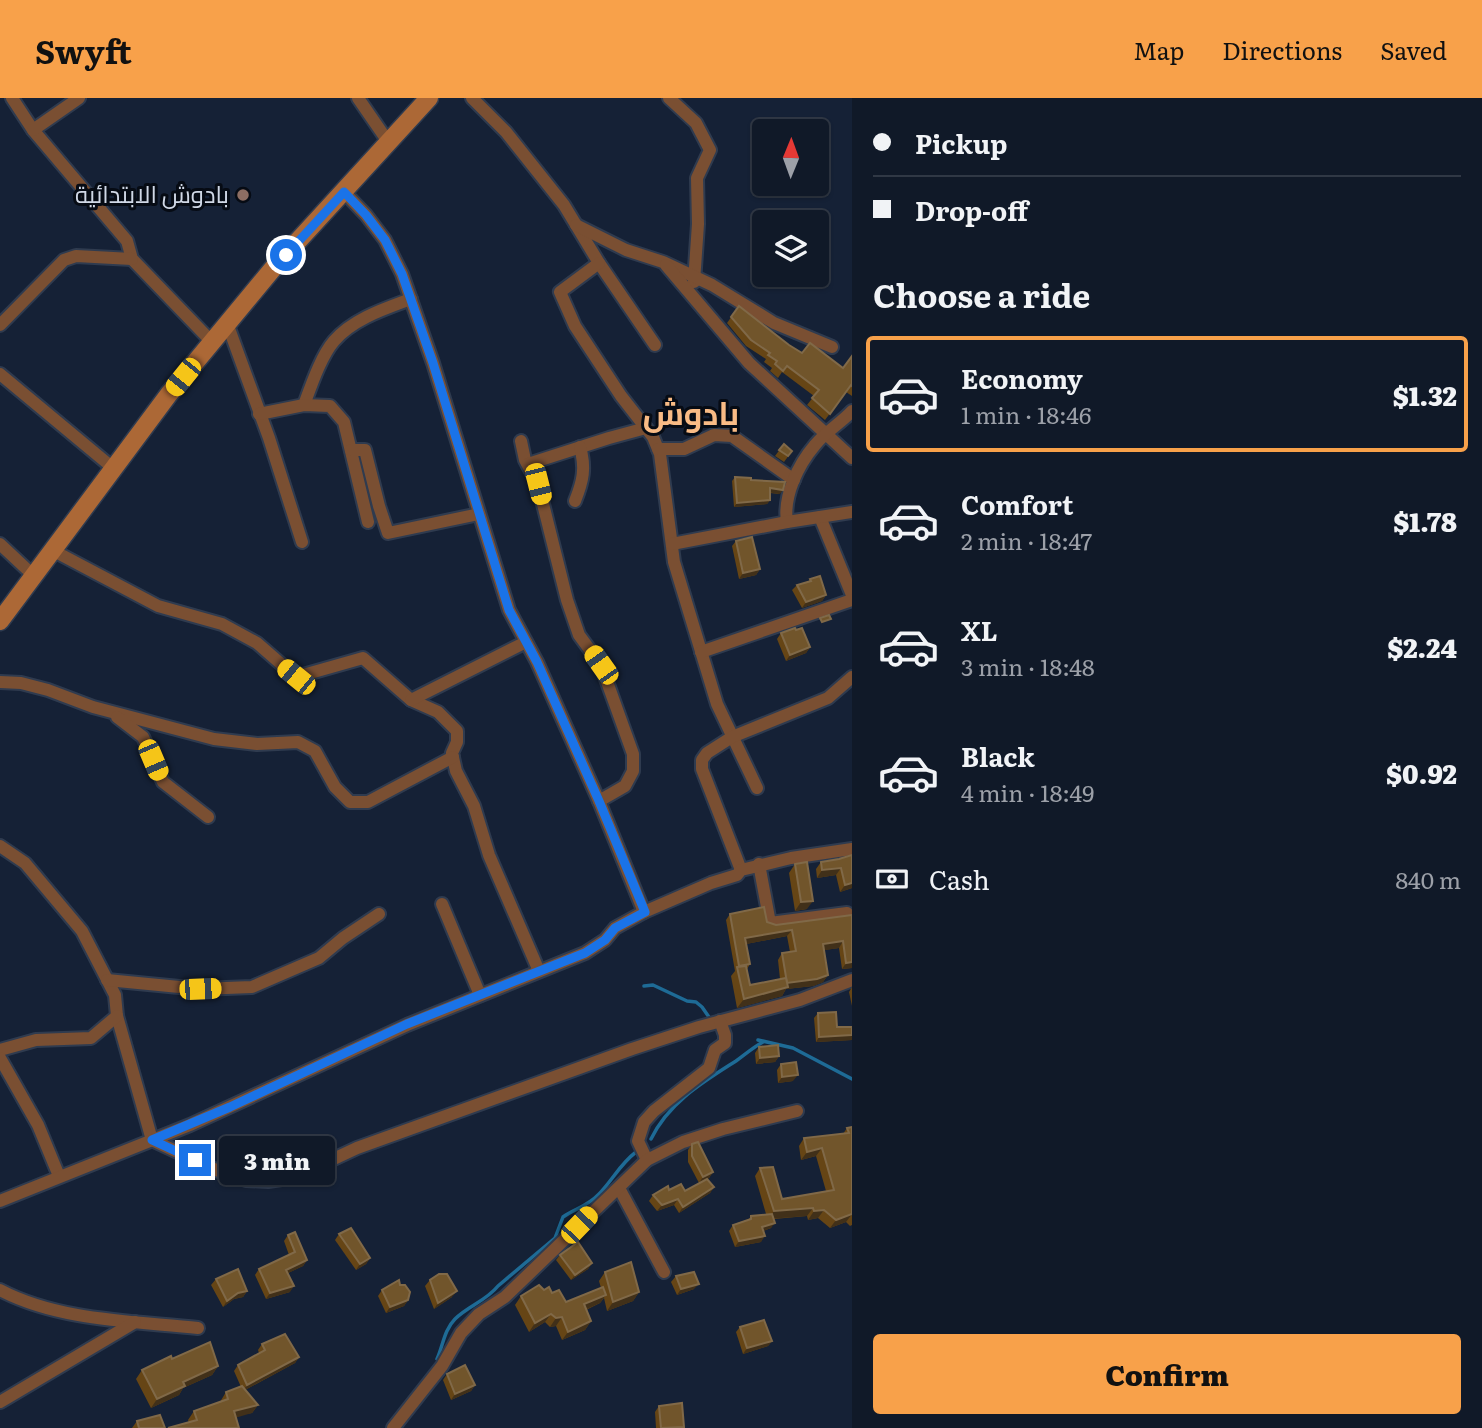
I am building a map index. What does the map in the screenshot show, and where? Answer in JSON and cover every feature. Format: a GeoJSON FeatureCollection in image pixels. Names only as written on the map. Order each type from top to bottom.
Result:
{"type":"FeatureCollection","features":[{"type":"Feature","properties":{"kind":"street"},"geometry":{"type":"LineString","coordinates":[[12,98],[33,130],[127,241],[132,259],[212,341]]}},
{"type":"Feature","properties":{"kind":"street"},"geometry":{"type":"LineString","coordinates":[[33,130],[79,98]]}},
{"type":"Feature","properties":{"kind":"street"},"geometry":{"type":"LineString","coordinates":[[358,98],[389,143]]}},
{"type":"Feature","properties":{"kind":"street"},"geometry":{"type":"LineString","coordinates":[[472,98],[506,132],[564,205],[599,263],[655,345]]}},
{"type":"Feature","properties":{"kind":"street"},"geometry":{"type":"LineString","coordinates":[[669,98],[696,123],[710,150],[697,178],[698,224],[692,296]]}},
{"type":"Feature","properties":{"kind":"street"},"geometry":{"type":"LineString","coordinates":[[0,621],[113,468],[212,341],[275,266],[389,143],[423,100]]}},
{"type":"Feature","properties":{"kind":"street"},"geometry":{"type":"LineString","coordinates":[[344,192],[385,240],[402,274],[509,610],[537,662],[645,912]]}},
{"type":"Feature","properties":{"kind":"street"},"geometry":{"type":"LineString","coordinates":[[576,225],[626,250],[663,262],[712,285],[775,323],[832,348]]}},
{"type":"Feature","properties":{"kind":"street"},"geometry":{"type":"LineString","coordinates":[[0,325],[64,260],[76,256],[132,259]]}},
{"type":"Feature","properties":{"kind":"street"},"geometry":{"type":"LineString","coordinates":[[663,262],[749,363],[852,458]]}},
{"type":"Feature","properties":{"kind":"street"},"geometry":{"type":"LineString","coordinates":[[599,263],[560,292],[575,326],[658,449],[674,562],[717,704],[757,788]]}},
{"type":"Feature","properties":{"kind":"street"},"geometry":{"type":"LineString","coordinates":[[304,405],[313,380],[334,341],[371,314],[411,299]]}},
{"type":"Feature","properties":{"kind":"street"},"geometry":{"type":"LineString","coordinates":[[227,323],[302,542]]}},
{"type":"Feature","properties":{"kind":"street"},"geometry":{"type":"LineString","coordinates":[[0,374],[113,468]]}},
{"type":"Feature","properties":{"kind":"street"},"geometry":{"type":"LineString","coordinates":[[259,414],[304,405],[330,406],[344,422],[368,522]]}},
{"type":"Feature","properties":{"kind":"street"},"geometry":{"type":"LineString","coordinates":[[787,522],[785,508],[794,480],[815,444],[852,411]]}},
{"type":"Feature","properties":{"kind":"street"},"geometry":{"type":"LineString","coordinates":[[528,464],[646,428]]}},
{"type":"Feature","properties":{"kind":"street"},"geometry":{"type":"LineString","coordinates":[[658,449],[684,449],[714,435],[732,436],[794,480]]}},
{"type":"Feature","properties":{"kind":"street"},"geometry":{"type":"LineString","coordinates":[[521,442],[538,484],[567,600],[579,635],[601,665],[633,754],[633,771],[625,786],[599,801]]}},
{"type":"Feature","properties":{"kind":"street"},"geometry":{"type":"LineString","coordinates":[[575,501],[584,480],[584,461],[580,447]]}},
{"type":"Feature","properties":{"kind":"street"},"geometry":{"type":"LineString","coordinates":[[351,450],[365,450],[388,533],[478,514]]}},
{"type":"Feature","properties":{"kind":"street"},"geometry":{"type":"LineString","coordinates":[[672,544],[852,512]]}},
{"type":"Feature","properties":{"kind":"street"},"geometry":{"type":"LineString","coordinates":[[701,652],[852,597],[820,517]]}},
{"type":"Feature","properties":{"kind":"street"},"geometry":{"type":"LineString","coordinates":[[0,544],[33,575]]}},
{"type":"Feature","properties":{"kind":"street"},"geometry":{"type":"LineString","coordinates":[[52,550],[158,606],[222,624],[257,643],[296,677],[363,658],[411,700],[438,712],[457,730],[453,757],[456,771],[474,806],[489,855],[539,971]]}},
{"type":"Feature","properties":{"kind":"street"},"geometry":{"type":"LineString","coordinates":[[411,700],[526,642]]}},
{"type":"Feature","properties":{"kind":"street"},"geometry":{"type":"LineString","coordinates":[[741,870],[702,769],[702,760],[707,753],[732,737],[828,698],[852,677]]}},
{"type":"Feature","properties":{"kind":"street"},"geometry":{"type":"LineString","coordinates":[[0,682],[48,690],[111,713],[214,739],[257,744],[298,743],[314,751],[335,787],[350,802],[368,802],[453,757]]}},
{"type":"Feature","properties":{"kind":"street"},"geometry":{"type":"LineString","coordinates":[[111,713],[143,737],[163,782],[208,817]]}},
{"type":"Feature","properties":{"kind":"street"},"geometry":{"type":"LineString","coordinates":[[0,846],[25,863],[82,931],[115,995],[117,1016],[152,1140],[216,1170],[246,1180],[268,1181],[295,1177],[358,1148],[632,1049],[720,1021],[800,1000],[852,980]]}},
{"type":"Feature","properties":{"kind":"street"},"geometry":{"type":"LineString","coordinates":[[0,1201],[230,1107],[407,1024],[585,953],[605,940],[615,928],[645,912],[711,883],[737,875],[741,870],[759,864],[852,849]]}},
{"type":"Feature","properties":{"kind":"street"},"geometry":{"type":"LineString","coordinates":[[759,864],[770,923],[847,913]]}},
{"type":"Feature","properties":{"kind":"street"},"geometry":{"type":"LineString","coordinates":[[442,904],[481,995]]}},
{"type":"Feature","properties":{"kind":"street"},"geometry":{"type":"LineString","coordinates":[[107,980],[200,989],[251,987],[319,958],[379,914]]}},
{"type":"Feature","properties":{"kind":"street"},"geometry":{"type":"LineString","coordinates":[[0,1050],[36,1040],[91,1038],[117,1016]]}},
{"type":"Feature","properties":{"kind":"street"},"geometry":{"type":"LineString","coordinates":[[647,1160],[638,1141],[644,1122],[709,1068],[716,1051],[725,1043],[720,1021]]}},
{"type":"Feature","properties":{"kind":"street"},"geometry":{"type":"LineString","coordinates":[[0,1058],[38,1125],[59,1177]]}},
{"type":"Feature","properties":{"kind":"street"},"geometry":{"type":"LineString","coordinates":[[393,1428],[442,1366],[461,1332],[479,1314],[505,1297],[647,1160],[682,1142],[797,1111]]}},
{"type":"Feature","properties":{"kind":"street"},"geometry":{"type":"LineString","coordinates":[[619,1188],[664,1272]]}},
{"type":"Feature","properties":{"kind":"street"},"geometry":{"type":"LineString","coordinates":[[0,1290],[46,1308],[198,1328]]}},
{"type":"Feature","properties":{"kind":"street"},"geometry":{"type":"LineString","coordinates":[[0,1402],[136,1321]]}},
{"type":"Feature","properties":{"kind":"building"},"geometry":{"type":"Polygon","coordinates":[[[739,306],[802,353],[810,343],[843,368],[852,356],[852,386],[830,414],[812,398],[819,390],[787,366],[783,371],[775,364],[777,361],[768,355],[770,353],[751,340],[731,317],[739,306]]]}},
{"type":"Feature","properties":{"kind":"building"},"geometry":{"type":"Polygon","coordinates":[[[784,444],[792,451],[788,456],[779,450],[784,444]]]}},
{"type":"Feature","properties":{"kind":"building"},"geometry":{"type":"Polygon","coordinates":[[[735,477],[785,482],[783,490],[770,488],[770,500],[737,503],[735,477]]]}},
{"type":"Feature","properties":{"kind":"building"},"geometry":{"type":"Polygon","coordinates":[[[752,537],[760,569],[743,573],[736,541],[752,537]]]}},
{"type":"Feature","properties":{"kind":"building"},"geometry":{"type":"Polygon","coordinates":[[[820,576],[826,595],[806,602],[797,585],[820,576]]]}},
{"type":"Feature","properties":{"kind":"building"},"geometry":{"type":"Polygon","coordinates":[[[829,615],[831,619],[822,622],[820,618],[829,615]]]}},
{"type":"Feature","properties":{"kind":"building"},"geometry":{"type":"Polygon","coordinates":[[[802,628],[810,647],[790,655],[781,633],[802,628]]]}},
{"type":"Feature","properties":{"kind":"building"},"geometry":{"type":"Polygon","coordinates":[[[852,855],[852,883],[845,885],[841,868],[822,870],[821,862],[852,855]]]}},
{"type":"Feature","properties":{"kind":"building"},"geometry":{"type":"Polygon","coordinates":[[[807,862],[813,901],[801,902],[795,864],[807,862]]]}},
{"type":"Feature","properties":{"kind":"building"},"geometry":{"type":"Polygon","coordinates":[[[764,907],[767,922],[776,925],[852,915],[852,962],[846,963],[843,941],[823,944],[828,975],[787,983],[782,953],[796,951],[792,930],[745,938],[750,964],[739,966],[730,914],[764,907]]]}},
{"type":"Feature","properties":{"kind":"building"},"geometry":{"type":"Polygon","coordinates":[[[746,966],[750,985],[786,978],[788,987],[744,999],[737,967],[746,966]]]}},
{"type":"Feature","properties":{"kind":"building"},"geometry":{"type":"Polygon","coordinates":[[[836,1012],[837,1027],[852,1027],[852,1035],[819,1037],[818,1013],[836,1012]]]}},
{"type":"Feature","properties":{"kind":"building"},"geometry":{"type":"Polygon","coordinates":[[[778,1045],[779,1056],[760,1058],[759,1047],[778,1045]]]}},
{"type":"Feature","properties":{"kind":"building"},"geometry":{"type":"Polygon","coordinates":[[[796,1062],[798,1075],[782,1077],[781,1064],[796,1062]]]}},
{"type":"Feature","properties":{"kind":"building"},"geometry":{"type":"Polygon","coordinates":[[[852,1127],[852,1214],[836,1220],[824,1210],[814,1211],[813,1208],[774,1211],[760,1168],[773,1167],[782,1199],[834,1190],[822,1148],[807,1152],[804,1138],[849,1133],[847,1128],[852,1127]]]}},
{"type":"Feature","properties":{"kind":"building"},"geometry":{"type":"Polygon","coordinates":[[[698,1142],[713,1172],[703,1177],[692,1156],[692,1144],[698,1142]]]}},
{"type":"Feature","properties":{"kind":"building"},"geometry":{"type":"Polygon","coordinates":[[[707,1179],[714,1187],[683,1207],[678,1199],[662,1205],[653,1195],[668,1186],[669,1190],[681,1184],[685,1191],[707,1179]]]}},
{"type":"Feature","properties":{"kind":"building"},"geometry":{"type":"Polygon","coordinates":[[[772,1214],[775,1223],[762,1227],[765,1236],[739,1241],[733,1225],[751,1219],[751,1216],[772,1214]]]}},
{"type":"Feature","properties":{"kind":"building"},"geometry":{"type":"Polygon","coordinates":[[[351,1228],[370,1258],[360,1264],[339,1234],[351,1228]]]}},
{"type":"Feature","properties":{"kind":"building"},"geometry":{"type":"Polygon","coordinates":[[[295,1232],[307,1260],[286,1270],[294,1286],[270,1293],[259,1269],[295,1252],[288,1235],[295,1232]]]}},
{"type":"Feature","properties":{"kind":"building"},"geometry":{"type":"Polygon","coordinates":[[[578,1242],[592,1263],[575,1275],[560,1255],[578,1242]]]}},
{"type":"Feature","properties":{"kind":"building"},"geometry":{"type":"Polygon","coordinates":[[[631,1262],[639,1292],[613,1302],[605,1272],[631,1262]]]}},
{"type":"Feature","properties":{"kind":"building"},"geometry":{"type":"Polygon","coordinates":[[[238,1269],[247,1291],[238,1293],[227,1301],[216,1279],[238,1269]]]}},
{"type":"Feature","properties":{"kind":"building"},"geometry":{"type":"Polygon","coordinates":[[[694,1272],[699,1284],[681,1289],[676,1276],[694,1272]]]}},
{"type":"Feature","properties":{"kind":"building"},"geometry":{"type":"Polygon","coordinates":[[[439,1274],[447,1274],[457,1291],[438,1303],[430,1280],[439,1274]]]}},
{"type":"Feature","properties":{"kind":"building"},"geometry":{"type":"Polygon","coordinates":[[[399,1280],[400,1285],[405,1285],[410,1292],[408,1300],[390,1307],[382,1290],[399,1280]]]}},
{"type":"Feature","properties":{"kind":"building"},"geometry":{"type":"Polygon","coordinates":[[[539,1285],[544,1290],[549,1287],[552,1293],[559,1290],[566,1302],[603,1287],[606,1295],[584,1304],[591,1321],[568,1332],[562,1317],[556,1318],[551,1314],[535,1323],[521,1296],[539,1285]]]}},
{"type":"Feature","properties":{"kind":"building"},"geometry":{"type":"Polygon","coordinates":[[[764,1320],[772,1341],[747,1348],[740,1327],[764,1320]]]}},
{"type":"Feature","properties":{"kind":"building"},"geometry":{"type":"Polygon","coordinates":[[[285,1334],[299,1357],[247,1385],[238,1365],[265,1350],[262,1344],[285,1334]]]}},
{"type":"Feature","properties":{"kind":"building"},"geometry":{"type":"Polygon","coordinates":[[[210,1342],[218,1366],[183,1382],[185,1386],[157,1399],[142,1370],[210,1342]]]}},
{"type":"Feature","properties":{"kind":"building"},"geometry":{"type":"Polygon","coordinates":[[[465,1365],[475,1385],[455,1394],[447,1374],[465,1365]]]}},
{"type":"Feature","properties":{"kind":"building"},"geometry":{"type":"Polygon","coordinates":[[[242,1386],[258,1405],[234,1411],[239,1428],[168,1428],[197,1420],[194,1411],[228,1399],[226,1392],[242,1386]]]}},
{"type":"Feature","properties":{"kind":"building"},"geometry":{"type":"Polygon","coordinates":[[[682,1403],[684,1427],[661,1428],[659,1406],[682,1403]]]}},
{"type":"Feature","properties":{"kind":"building"},"geometry":{"type":"Polygon","coordinates":[[[160,1415],[165,1428],[139,1428],[137,1421],[160,1415]]]}},
{"type":"Feature","properties":{"kind":"waterway"},"geometry":{"type":"LineString","coordinates":[[644,986],[653,985],[687,1001],[696,1002],[711,1020]]}},
{"type":"Feature","properties":{"kind":"waterway"},"geometry":{"type":"LineString","coordinates":[[758,1040],[793,1048],[852,1079]]}},
{"type":"Feature","properties":{"kind":"waterway"},"geometry":{"type":"LineString","coordinates":[[651,1139],[667,1114],[688,1094],[763,1042]]}},
{"type":"Feature","properties":{"kind":"waterway"},"geometry":{"type":"LineString","coordinates":[[437,1359],[451,1323],[488,1296],[555,1238],[563,1217],[594,1199],[636,1152]]}},
{"type":"Feature","properties":{"kind":"place","name":"بادوش الابتدائية"},"geometry":{"type":"Point","coordinates":[243,195]}},
{"type":"Feature","properties":{"kind":"district","name":"بادوش"},"geometry":{"type":"Point","coordinates":[691,414]}},
{"type":"Feature","properties":{"kind":"route"},"geometry":{"type":"LineString","coordinates":[[195,1160],[152,1140],[230,1107],[407,1024],[585,953],[605,940],[615,928],[645,912],[537,662],[509,610],[433,363],[402,274],[385,240],[344,192],[286,255]]}}]}
